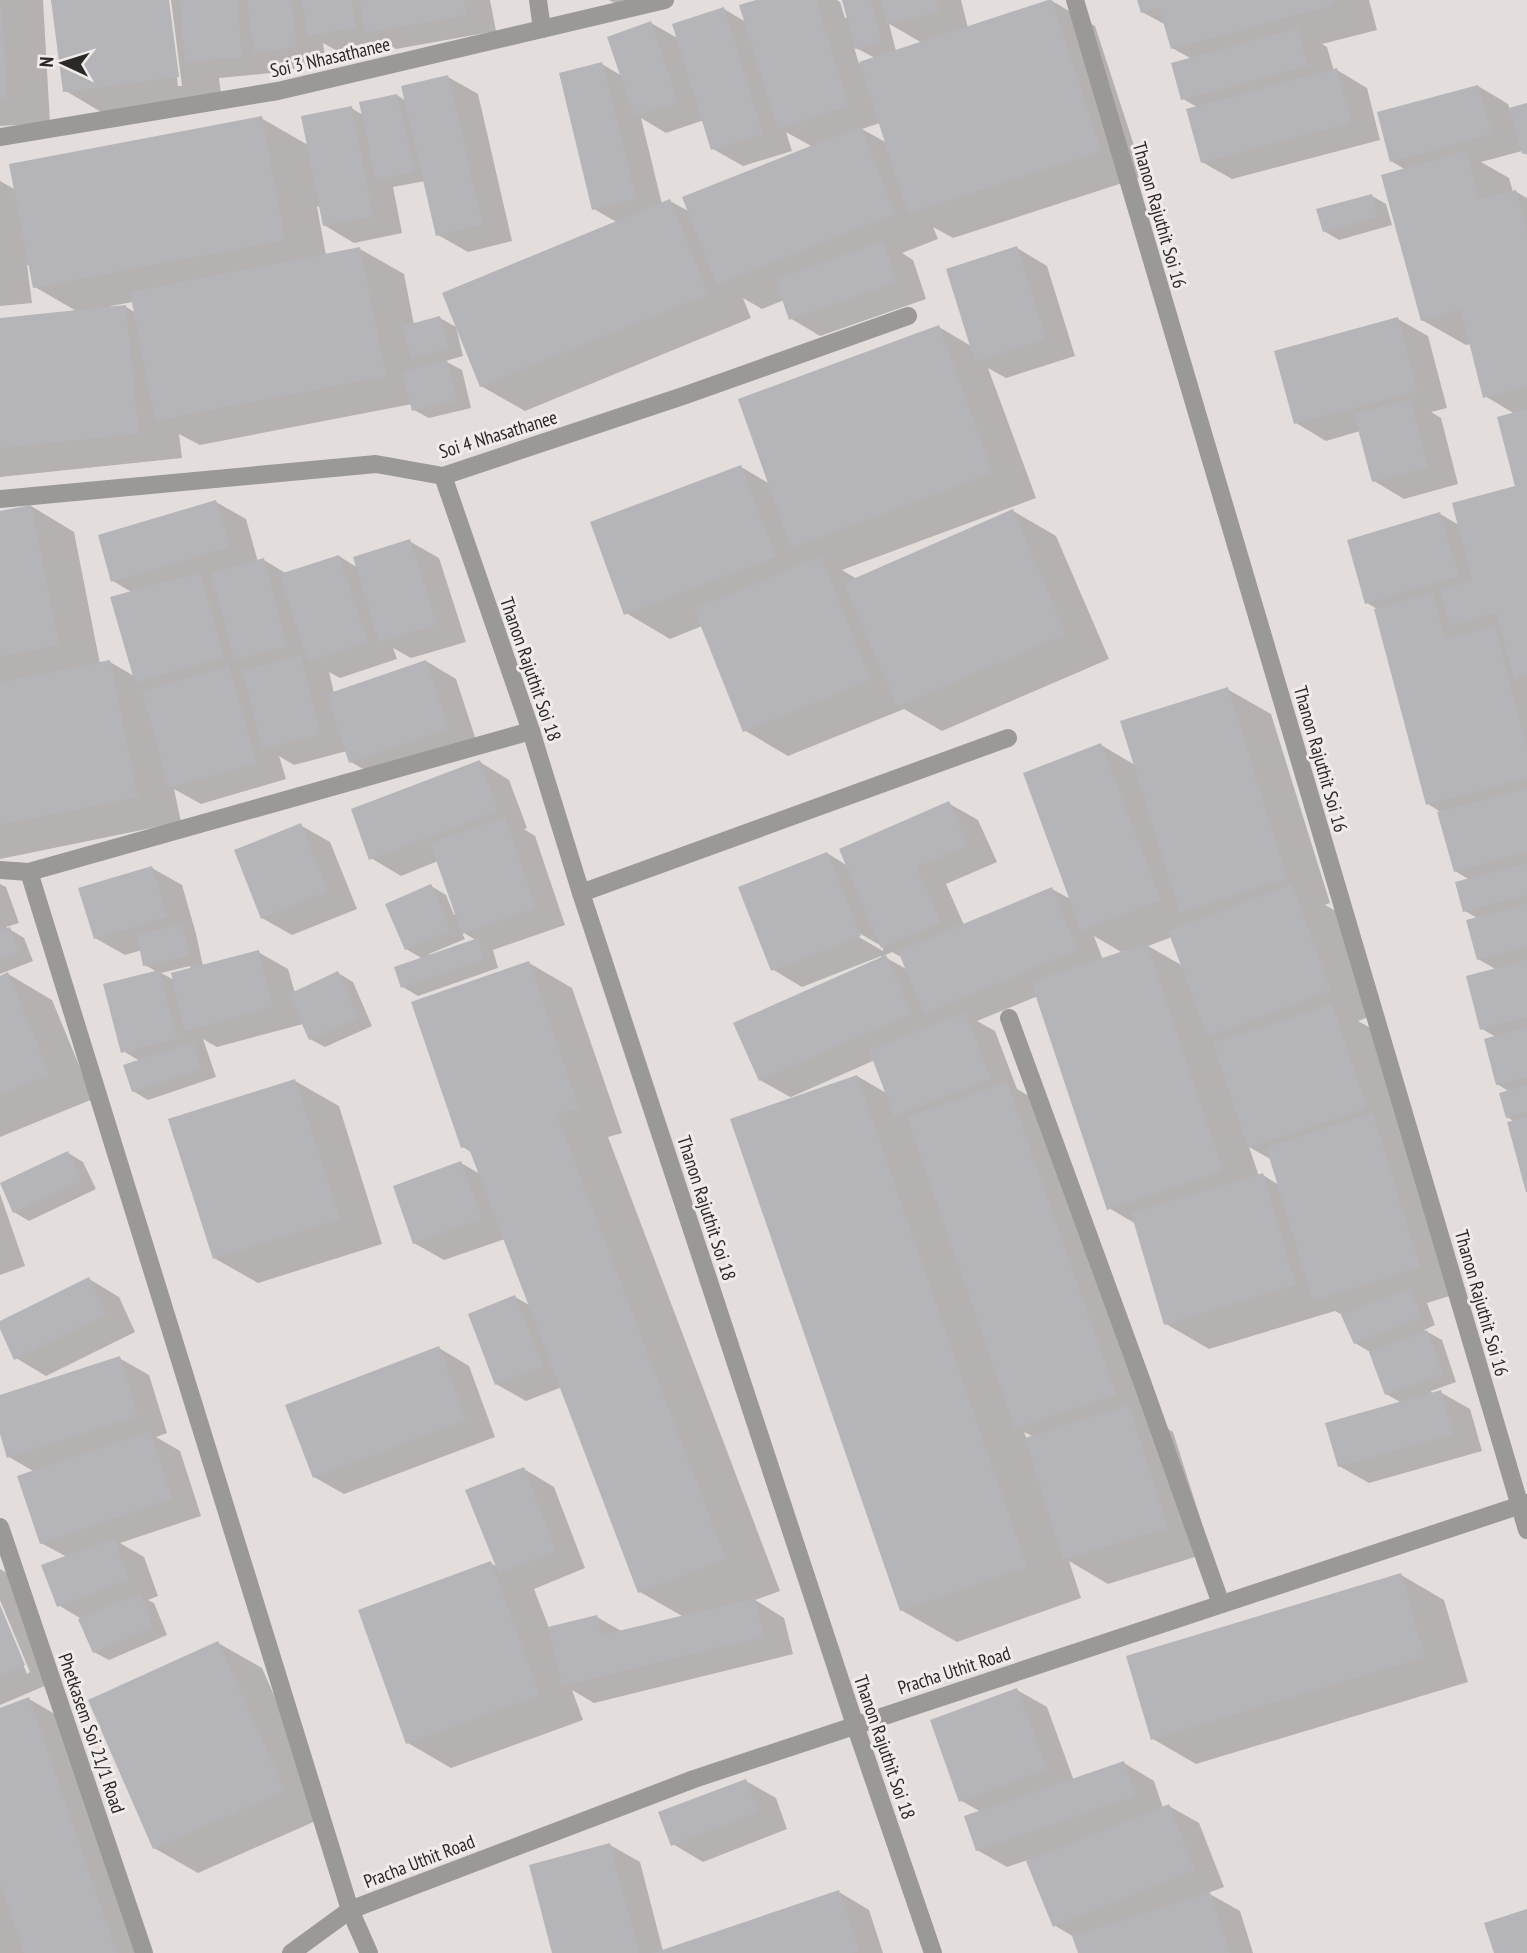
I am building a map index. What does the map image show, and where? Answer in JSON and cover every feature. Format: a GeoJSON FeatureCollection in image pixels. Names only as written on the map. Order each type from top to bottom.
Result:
{"type":"FeatureCollection","features":[{"type":"Feature","properties":{"kind":"street"},"geometry":{"type":"LineString","coordinates":[[538,0],[542,29]]}},
{"type":"Feature","properties":{"kind":"street","name":"Soi 3 Nhasathanee"},"geometry":{"type":"LineString","coordinates":[[0,137],[278,92],[665,0]]}},
{"type":"Feature","properties":{"kind":"street","name":"Thanon Rajuthit Soi 16"},"geometry":{"type":"LineString","coordinates":[[1075,0],[1523,1504],[1527,1530]]}},
{"type":"Feature","properties":{"kind":"street","name":"Soi 4 Nhasathanee"},"geometry":{"type":"LineString","coordinates":[[0,499],[376,464],[443,476],[684,396],[908,316]]}},
{"type":"Feature","properties":{"kind":"street","name":"Thanon Rajuthit Soi 18"},"geometry":{"type":"LineString","coordinates":[[443,476],[531,731],[581,893],[855,1725],[933,1953]]}},
{"type":"Feature","properties":{"kind":"street"},"geometry":{"type":"LineString","coordinates":[[0,870],[29,872],[531,731]]}},
{"type":"Feature","properties":{"kind":"street"},"geometry":{"type":"LineString","coordinates":[[581,893],[1008,738]]}},
{"type":"Feature","properties":{"kind":"street"},"geometry":{"type":"LineString","coordinates":[[29,872],[350,1910],[369,1953]]}},
{"type":"Feature","properties":{"kind":"street"},"geometry":{"type":"LineString","coordinates":[[1009,1018],[1220,1604]]}},
{"type":"Feature","properties":{"kind":"street","name":"Pracha Uthit Road"},"geometry":{"type":"LineString","coordinates":[[291,1953],[350,1910],[694,1779],[1523,1504]]}},
{"type":"Feature","properties":{"kind":"street","name":"Phetkasem Soi 21/1 Road"},"geometry":{"type":"LineString","coordinates":[[0,1527],[144,1953]]}},
{"type":"Feature","properties":{"kind":"building"},"geometry":{"type":"Polygon","coordinates":[[[51,0],[169,0],[179,77],[63,92],[51,0]]]}},
{"type":"Feature","properties":{"kind":"building"},"geometry":{"type":"Polygon","coordinates":[[[180,0],[237,0],[242,57],[185,62],[180,0]]]}},
{"type":"Feature","properties":{"kind":"building"},"geometry":{"type":"Polygon","coordinates":[[[247,0],[291,0],[297,47],[254,53],[247,0]]]}},
{"type":"Feature","properties":{"kind":"building"},"geometry":{"type":"Polygon","coordinates":[[[302,0],[352,0],[356,28],[307,36],[302,0]]]}},
{"type":"Feature","properties":{"kind":"building"},"geometry":{"type":"Polygon","coordinates":[[[359,0],[464,0],[467,15],[365,33],[359,0]]]}},
{"type":"Feature","properties":{"kind":"building"},"geometry":{"type":"Polygon","coordinates":[[[756,0],[816,0],[849,106],[778,129],[739,5],[756,0]]]}},
{"type":"Feature","properties":{"kind":"building"},"geometry":{"type":"Polygon","coordinates":[[[842,0],[871,0],[882,42],[855,49],[842,0]]]}},
{"type":"Feature","properties":{"kind":"building"},"geometry":{"type":"Polygon","coordinates":[[[881,0],[936,0],[939,12],[887,24],[881,0]]]}},
{"type":"Feature","properties":{"kind":"building"},"geometry":{"type":"Polygon","coordinates":[[[1052,0],[1101,151],[908,214],[859,62],[1052,0]]]}},
{"type":"Feature","properties":{"kind":"building"},"geometry":{"type":"Polygon","coordinates":[[[1137,0],[1333,0],[1334,5],[1171,49],[1159,8],[1141,13],[1137,0]]]}},
{"type":"Feature","properties":{"kind":"building"},"geometry":{"type":"Polygon","coordinates":[[[724,7],[763,134],[711,150],[672,24],[724,7]]]}},
{"type":"Feature","properties":{"kind":"building"},"geometry":{"type":"Polygon","coordinates":[[[0,9],[7,98],[0,99],[0,9]]]}},
{"type":"Feature","properties":{"kind":"building"},"geometry":{"type":"Polygon","coordinates":[[[651,21],[678,102],[634,116],[607,37],[651,21]]]}},
{"type":"Feature","properties":{"kind":"building"},"geometry":{"type":"Polygon","coordinates":[[[1298,28],[1308,66],[1181,100],[1171,63],[1298,28]]]}},
{"type":"Feature","properties":{"kind":"building"},"geometry":{"type":"Polygon","coordinates":[[[602,62],[636,199],[592,210],[559,73],[602,62]]]}},
{"type":"Feature","properties":{"kind":"building"},"geometry":{"type":"Polygon","coordinates":[[[1337,68],[1351,123],[1201,163],[1186,109],[1337,68]]]}},
{"type":"Feature","properties":{"kind":"building"},"geometry":{"type":"Polygon","coordinates":[[[448,75],[483,224],[436,236],[401,86],[448,75]]]}},
{"type":"Feature","properties":{"kind":"building"},"geometry":{"type":"Polygon","coordinates":[[[1478,85],[1492,134],[1390,162],[1377,112],[1478,85]]]}},
{"type":"Feature","properties":{"kind":"building"},"geometry":{"type":"Polygon","coordinates":[[[397,94],[415,172],[376,180],[359,102],[397,94]]]}},
{"type":"Feature","properties":{"kind":"building"},"geometry":{"type":"Polygon","coordinates":[[[1527,103],[1527,153],[1522,154],[1509,108],[1527,103]]]}},
{"type":"Feature","properties":{"kind":"building"},"geometry":{"type":"Polygon","coordinates":[[[352,106],[373,217],[323,226],[301,116],[352,106]]]}},
{"type":"Feature","properties":{"kind":"building"},"geometry":{"type":"Polygon","coordinates":[[[262,116],[285,240],[33,288],[9,164],[262,116]]]}},
{"type":"Feature","properties":{"kind":"building"},"geometry":{"type":"Polygon","coordinates":[[[861,126],[895,214],[717,285],[682,197],[861,126]]]}},
{"type":"Feature","properties":{"kind":"building"},"geometry":{"type":"Polygon","coordinates":[[[1466,151],[1478,199],[1516,190],[1527,233],[1527,386],[1483,398],[1461,310],[1421,321],[1381,175],[1466,151]]]}},
{"type":"Feature","properties":{"kind":"building"},"geometry":{"type":"Polygon","coordinates":[[[1372,194],[1378,217],[1323,232],[1316,209],[1372,194]]]}},
{"type":"Feature","properties":{"kind":"building"},"geometry":{"type":"Polygon","coordinates":[[[670,199],[708,294],[480,387],[442,293],[670,199]]]}},
{"type":"Feature","properties":{"kind":"building"},"geometry":{"type":"Polygon","coordinates":[[[883,241],[897,282],[789,320],[775,279],[883,241]]]}},
{"type":"Feature","properties":{"kind":"building"},"geometry":{"type":"Polygon","coordinates":[[[1017,246],[1046,339],[975,362],[946,269],[1017,246]]]}},
{"type":"Feature","properties":{"kind":"building"},"geometry":{"type":"Polygon","coordinates":[[[360,247],[386,376],[155,421],[130,292],[360,247]]]}},
{"type":"Feature","properties":{"kind":"building"},"geometry":{"type":"Polygon","coordinates":[[[126,305],[139,434],[0,448],[0,318],[126,305]]]}},
{"type":"Feature","properties":{"kind":"building"},"geometry":{"type":"Polygon","coordinates":[[[440,316],[449,348],[411,358],[403,326],[440,316]]]}},
{"type":"Feature","properties":{"kind":"building"},"geometry":{"type":"Polygon","coordinates":[[[1398,317],[1418,391],[1294,424],[1274,351],[1398,317]]]}},
{"type":"Feature","properties":{"kind":"building"},"geometry":{"type":"Polygon","coordinates":[[[939,325],[993,473],[791,548],[738,399],[939,325]]]}},
{"type":"Feature","properties":{"kind":"building"},"geometry":{"type":"Polygon","coordinates":[[[447,360],[457,400],[412,411],[402,372],[447,360]]]}},
{"type":"Feature","properties":{"kind":"building"},"geometry":{"type":"Polygon","coordinates":[[[1411,399],[1428,467],[1372,482],[1354,414],[1411,399]]]}},
{"type":"Feature","properties":{"kind":"building"},"geometry":{"type":"Polygon","coordinates":[[[1527,409],[1527,675],[1514,679],[1496,613],[1450,626],[1440,589],[1472,580],[1452,503],[1515,486],[1497,417],[1527,409]]]}},
{"type":"Feature","properties":{"kind":"building"},"geometry":{"type":"Polygon","coordinates":[[[741,465],[776,557],[624,615],[590,522],[741,465]]]}},
{"type":"Feature","properties":{"kind":"building"},"geometry":{"type":"Polygon","coordinates":[[[216,500],[230,547],[111,582],[98,535],[216,500]]]}},
{"type":"Feature","properties":{"kind":"building"},"geometry":{"type":"Polygon","coordinates":[[[31,505],[59,645],[0,657],[0,511],[31,505]]]}},
{"type":"Feature","properties":{"kind":"building"},"geometry":{"type":"Polygon","coordinates":[[[1013,509],[1066,634],[897,707],[844,583],[1013,509]]]}},
{"type":"Feature","properties":{"kind":"building"},"geometry":{"type":"Polygon","coordinates":[[[1440,512],[1459,576],[1365,604],[1347,540],[1440,512]]]}},
{"type":"Feature","properties":{"kind":"building"},"geometry":{"type":"Polygon","coordinates":[[[410,539],[437,625],[379,642],[353,557],[410,539]]]}},
{"type":"Feature","properties":{"kind":"building"},"geometry":{"type":"Polygon","coordinates":[[[339,555],[368,642],[308,662],[280,574],[339,555]]]}},
{"type":"Feature","properties":{"kind":"building"},"geometry":{"type":"Polygon","coordinates":[[[821,556],[870,680],[743,732],[694,609],[821,556]]]}},
{"type":"Feature","properties":{"kind":"building"},"geometry":{"type":"Polygon","coordinates":[[[264,558],[287,646],[234,660],[211,573],[264,558]]]}},
{"type":"Feature","properties":{"kind":"building"},"geometry":{"type":"Polygon","coordinates":[[[200,572],[224,657],[135,683],[110,597],[200,572]]]}},
{"type":"Feature","properties":{"kind":"building"},"geometry":{"type":"Polygon","coordinates":[[[1433,593],[1445,639],[1495,626],[1527,748],[1527,778],[1426,805],[1374,609],[1433,593]]]}},
{"type":"Feature","properties":{"kind":"building"},"geometry":{"type":"Polygon","coordinates":[[[300,655],[320,734],[263,749],[242,671],[300,655]]]}},
{"type":"Feature","properties":{"kind":"building"},"geometry":{"type":"Polygon","coordinates":[[[110,660],[138,797],[0,825],[0,682],[110,660]]]}},
{"type":"Feature","properties":{"kind":"building"},"geometry":{"type":"Polygon","coordinates":[[[426,660],[449,729],[349,763],[327,694],[426,660]]]}},
{"type":"Feature","properties":{"kind":"building"},"geometry":{"type":"Polygon","coordinates":[[[229,666],[257,763],[169,788],[142,691],[229,666]]]}},
{"type":"Feature","properties":{"kind":"building"},"geometry":{"type":"Polygon","coordinates":[[[1228,687],[1287,878],[1180,913],[1120,721],[1228,687]]]}},
{"type":"Feature","properties":{"kind":"building"},"geometry":{"type":"Polygon","coordinates":[[[1101,743],[1161,900],[1081,931],[1023,773],[1101,743]]]}},
{"type":"Feature","properties":{"kind":"building"},"geometry":{"type":"Polygon","coordinates":[[[480,760],[498,811],[369,860],[351,809],[480,760]]]}},
{"type":"Feature","properties":{"kind":"building"},"geometry":{"type":"Polygon","coordinates":[[[1527,788],[1527,852],[1454,872],[1437,812],[1527,788]]]}},
{"type":"Feature","properties":{"kind":"building"},"geometry":{"type":"Polygon","coordinates":[[[949,801],[968,845],[917,867],[941,922],[881,948],[839,849],[949,801]]]}},
{"type":"Feature","properties":{"kind":"building"},"geometry":{"type":"Polygon","coordinates":[[[505,817],[536,908],[462,934],[430,843],[505,817]]]}},
{"type":"Feature","properties":{"kind":"building"},"geometry":{"type":"Polygon","coordinates":[[[301,823],[328,891],[261,919],[234,850],[301,823]]]}},
{"type":"Feature","properties":{"kind":"building"},"geometry":{"type":"Polygon","coordinates":[[[827,852],[861,936],[771,971],[738,887],[827,852]]]}},
{"type":"Feature","properties":{"kind":"building"},"geometry":{"type":"Polygon","coordinates":[[[1527,863],[1527,895],[1463,912],[1455,882],[1527,863]]]}},
{"type":"Feature","properties":{"kind":"building"},"geometry":{"type":"Polygon","coordinates":[[[152,866],[167,917],[94,939],[78,888],[152,866]]]}},
{"type":"Feature","properties":{"kind":"building"},"geometry":{"type":"Polygon","coordinates":[[[431,884],[451,930],[405,950],[385,904],[431,884]]]}},
{"type":"Feature","properties":{"kind":"building"},"geometry":{"type":"Polygon","coordinates":[[[1292,884],[1331,990],[1208,1037],[1168,931],[1292,884]]]}},
{"type":"Feature","properties":{"kind":"building"},"geometry":{"type":"Polygon","coordinates":[[[1052,887],[1077,950],[924,1014],[898,951],[1052,887]]]}},
{"type":"Feature","properties":{"kind":"building"},"geometry":{"type":"Polygon","coordinates":[[[1527,904],[1527,946],[1477,960],[1466,920],[1527,904]]]}},
{"type":"Feature","properties":{"kind":"building"},"geometry":{"type":"Polygon","coordinates":[[[182,924],[189,956],[143,966],[137,935],[182,924]]]}},
{"type":"Feature","properties":{"kind":"building"},"geometry":{"type":"Polygon","coordinates":[[[10,927],[19,953],[0,960],[0,931],[10,927]]]}},
{"type":"Feature","properties":{"kind":"building"},"geometry":{"type":"Polygon","coordinates":[[[478,938],[484,959],[401,988],[394,967],[478,938]]]}},
{"type":"Feature","properties":{"kind":"building"},"geometry":{"type":"Polygon","coordinates":[[[1147,943],[1223,1171],[1107,1210],[1031,982],[1147,943]]]}},
{"type":"Feature","properties":{"kind":"building"},"geometry":{"type":"Polygon","coordinates":[[[259,950],[273,1007],[185,1031],[171,973],[259,950]]]}},
{"type":"Feature","properties":{"kind":"building"},"geometry":{"type":"Polygon","coordinates":[[[886,955],[912,1013],[759,1081],[733,1023],[886,955]]]}},
{"type":"Feature","properties":{"kind":"building"},"geometry":{"type":"Polygon","coordinates":[[[1527,960],[1527,1017],[1480,1030],[1466,976],[1527,960]]]}},
{"type":"Feature","properties":{"kind":"building"},"geometry":{"type":"Polygon","coordinates":[[[529,961],[579,1108],[557,1115],[726,1559],[638,1593],[468,1146],[461,1148],[411,1002],[529,961]]]}},
{"type":"Feature","properties":{"kind":"building"},"geometry":{"type":"Polygon","coordinates":[[[159,970],[178,1038],[121,1053],[103,984],[159,970]]]}},
{"type":"Feature","properties":{"kind":"building"},"geometry":{"type":"Polygon","coordinates":[[[338,971],[358,1017],[309,1040],[289,994],[338,971]]]}},
{"type":"Feature","properties":{"kind":"building"},"geometry":{"type":"Polygon","coordinates":[[[8,972],[50,1074],[0,1095],[0,976],[8,972]]]}},
{"type":"Feature","properties":{"kind":"building"},"geometry":{"type":"Polygon","coordinates":[[[1332,1004],[1367,1108],[1248,1148],[1213,1043],[1332,1004]]]}},
{"type":"Feature","properties":{"kind":"building"},"geometry":{"type":"Polygon","coordinates":[[[965,1012],[991,1079],[894,1116],[869,1050],[965,1012]]]}},
{"type":"Feature","properties":{"kind":"building"},"geometry":{"type":"Polygon","coordinates":[[[1527,1027],[1527,1077],[1496,1085],[1484,1039],[1527,1027]]]}},
{"type":"Feature","properties":{"kind":"building"},"geometry":{"type":"Polygon","coordinates":[[[193,1042],[202,1069],[132,1092],[123,1065],[193,1042]]]}},
{"type":"Feature","properties":{"kind":"building"},"geometry":{"type":"Polygon","coordinates":[[[857,1075],[1027,1567],[900,1611],[730,1119],[857,1075]]]}},
{"type":"Feature","properties":{"kind":"building"},"geometry":{"type":"Polygon","coordinates":[[[295,1079],[340,1219],[213,1259],[168,1119],[295,1079]]]}},
{"type":"Feature","properties":{"kind":"building"},"geometry":{"type":"Polygon","coordinates":[[[1007,1082],[1116,1394],[1015,1429],[907,1117],[1007,1082]]]}},
{"type":"Feature","properties":{"kind":"building"},"geometry":{"type":"Polygon","coordinates":[[[1527,1085],[1527,1112],[1506,1118],[1499,1093],[1527,1085]]]}},
{"type":"Feature","properties":{"kind":"building"},"geometry":{"type":"Polygon","coordinates":[[[1373,1113],[1420,1267],[1313,1301],[1266,1147],[1373,1113]]]}},
{"type":"Feature","properties":{"kind":"building"},"geometry":{"type":"Polygon","coordinates":[[[1527,1117],[1527,1192],[1526,1192],[1507,1122],[1527,1117]]]}},
{"type":"Feature","properties":{"kind":"building"},"geometry":{"type":"Polygon","coordinates":[[[68,1151],[82,1181],[13,1213],[0,1183],[68,1151]]]}},
{"type":"Feature","properties":{"kind":"building"},"geometry":{"type":"Polygon","coordinates":[[[461,1161],[482,1219],[413,1244],[393,1186],[461,1161]]]}},
{"type":"Feature","properties":{"kind":"building"},"geometry":{"type":"Polygon","coordinates":[[[1263,1173],[1296,1285],[1164,1325],[1131,1213],[1263,1173]]]}},
{"type":"Feature","properties":{"kind":"building"},"geometry":{"type":"Polygon","coordinates":[[[89,1277],[107,1314],[14,1360],[0,1329],[0,1321],[89,1277]]]}},
{"type":"Feature","properties":{"kind":"building"},"geometry":{"type":"Polygon","coordinates":[[[1410,1288],[1422,1317],[1354,1344],[1341,1315],[1410,1288]]]}},
{"type":"Feature","properties":{"kind":"building"},"geometry":{"type":"Polygon","coordinates":[[[515,1295],[543,1366],[495,1385],[468,1314],[515,1295]]]}},
{"type":"Feature","properties":{"kind":"building"},"geometry":{"type":"Polygon","coordinates":[[[1427,1330],[1443,1374],[1385,1395],[1369,1352],[1427,1330]]]}},
{"type":"Feature","properties":{"kind":"building"},"geometry":{"type":"Polygon","coordinates":[[[439,1346],[466,1420],[313,1478],[285,1405],[439,1346]]]}},
{"type":"Feature","properties":{"kind":"building"},"geometry":{"type":"Polygon","coordinates":[[[120,1356],[138,1416],[7,1458],[0,1434],[0,1395],[120,1356]]]}},
{"type":"Feature","properties":{"kind":"building"},"geometry":{"type":"Polygon","coordinates":[[[1441,1390],[1453,1434],[1338,1467],[1325,1423],[1441,1390]]]}},
{"type":"Feature","properties":{"kind":"building"},"geometry":{"type":"Polygon","coordinates":[[[1129,1405],[1168,1528],[1063,1560],[1025,1438],[1129,1405]]]}},
{"type":"Feature","properties":{"kind":"building"},"geometry":{"type":"Polygon","coordinates":[[[150,1431],[172,1499],[40,1544],[17,1476],[150,1431]]]}},
{"type":"Feature","properties":{"kind":"building"},"geometry":{"type":"Polygon","coordinates":[[[524,1467],[556,1551],[499,1574],[465,1490],[524,1467]]]}},
{"type":"Feature","properties":{"kind":"building"},"geometry":{"type":"Polygon","coordinates":[[[114,1538],[129,1579],[57,1607],[41,1565],[114,1538]]]}},
{"type":"Feature","properties":{"kind":"building"},"geometry":{"type":"Polygon","coordinates":[[[491,1561],[540,1695],[406,1744],[358,1610],[491,1561]]]}},
{"type":"Feature","properties":{"kind":"building"},"geometry":{"type":"Polygon","coordinates":[[[1401,1573],[1425,1657],[1151,1740],[1126,1656],[1401,1573]]]}},
{"type":"Feature","properties":{"kind":"building"},"geometry":{"type":"Polygon","coordinates":[[[140,1593],[153,1627],[93,1653],[78,1619],[140,1593]]]}},
{"type":"Feature","properties":{"kind":"building"},"geometry":{"type":"Polygon","coordinates":[[[755,1598],[764,1637],[562,1686],[548,1627],[597,1615],[602,1635],[755,1598]]]}},
{"type":"Feature","properties":{"kind":"building"},"geometry":{"type":"Polygon","coordinates":[[[0,1605],[25,1665],[0,1676],[0,1605]]]}},
{"type":"Feature","properties":{"kind":"building"},"geometry":{"type":"Polygon","coordinates":[[[218,1641],[285,1791],[153,1849],[88,1700],[218,1641]]]}},
{"type":"Feature","properties":{"kind":"building"},"geometry":{"type":"Polygon","coordinates":[[[1017,1688],[1047,1769],[959,1802],[930,1720],[1017,1688]]]}},
{"type":"Feature","properties":{"kind":"building"},"geometry":{"type":"Polygon","coordinates":[[[29,1697],[117,1953],[24,1953],[0,1882],[0,1708],[29,1697]]]}},
{"type":"Feature","properties":{"kind":"building"},"geometry":{"type":"Polygon","coordinates":[[[1124,1761],[1136,1796],[976,1851],[964,1816],[1124,1761]]]}},
{"type":"Feature","properties":{"kind":"building"},"geometry":{"type":"Polygon","coordinates":[[[746,1779],[758,1812],[671,1846],[658,1812],[746,1779]]]}},
{"type":"Feature","properties":{"kind":"building"},"geometry":{"type":"Polygon","coordinates":[[[1169,1804],[1195,1870],[1053,1927],[1026,1861],[1169,1804]]]}},
{"type":"Feature","properties":{"kind":"building"},"geometry":{"type":"Polygon","coordinates":[[[610,1843],[639,1953],[552,1953],[529,1865],[610,1843]]]}},
{"type":"Feature","properties":{"kind":"building"},"geometry":{"type":"Polygon","coordinates":[[[839,1890],[859,1951],[854,1953],[653,1953],[839,1890]]]}},
{"type":"Feature","properties":{"kind":"building"},"geometry":{"type":"Polygon","coordinates":[[[1210,1892],[1230,1953],[1078,1953],[1072,1936],[1210,1892]]]}},
{"type":"Feature","properties":{"kind":"building"},"geometry":{"type":"Polygon","coordinates":[[[1527,1909],[1527,1953],[1494,1953],[1484,1923],[1527,1909]]]}}]}
